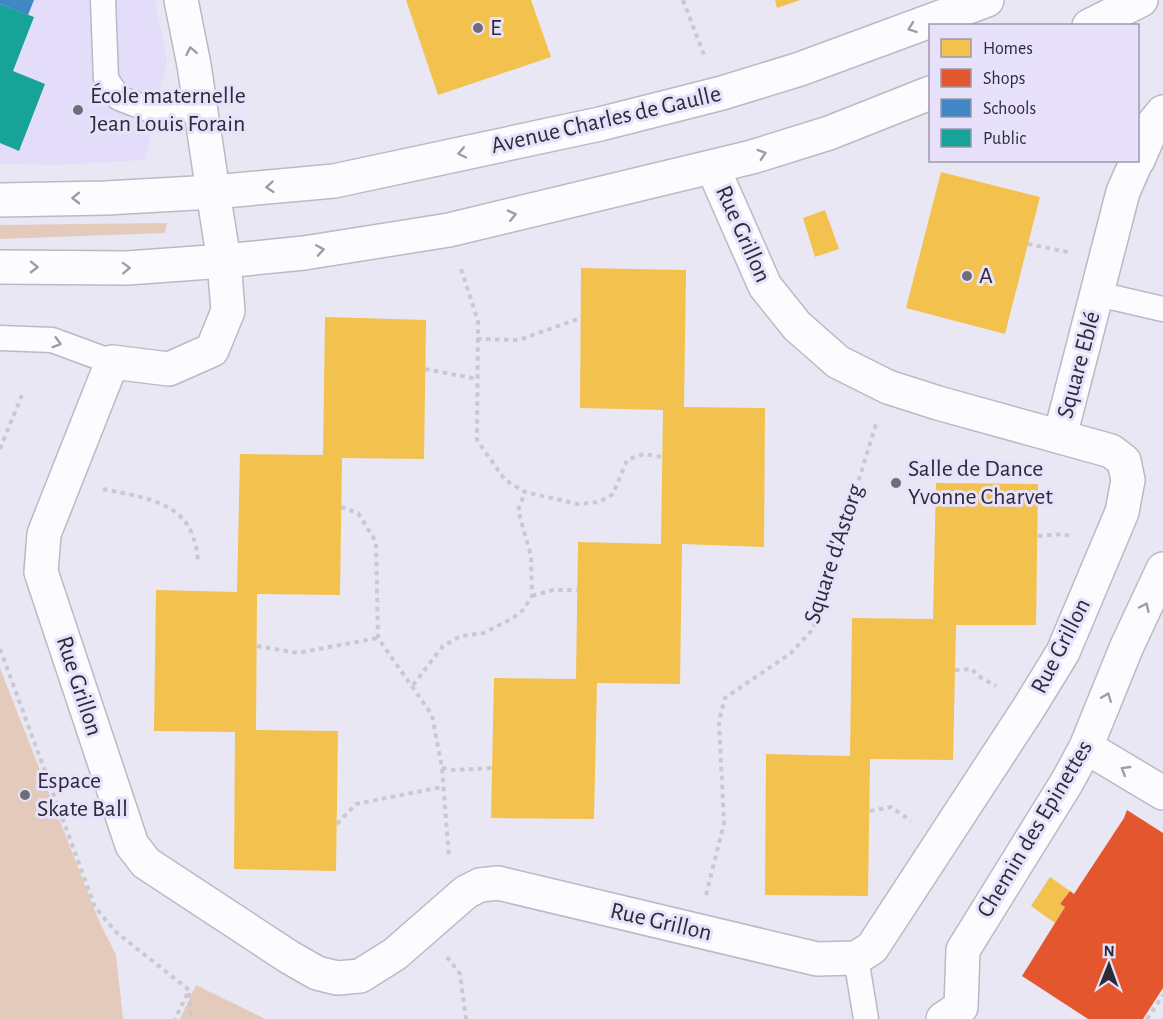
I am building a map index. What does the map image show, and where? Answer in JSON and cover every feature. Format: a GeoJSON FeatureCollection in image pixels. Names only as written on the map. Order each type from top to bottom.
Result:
{"type":"FeatureCollection","features":[{"type":"Feature","properties":{"kind":"street"},"geometry":{"type":"LineString","coordinates":[[112,362],[169,369],[212,350],[228,311],[224,261],[194,65],[181,0]]}},
{"type":"Feature","properties":{"kind":"street","name":"Avenue Charles de Gaulle"},"geometry":{"type":"LineString","coordinates":[[0,200],[106,198],[213,192],[334,181],[600,124],[722,93],[800,69],[987,0]]}},
{"type":"Feature","properties":{"kind":"street"},"geometry":{"type":"LineString","coordinates":[[1093,24],[1142,0]]}},
{"type":"Feature","properties":{"kind":"street"},"geometry":{"type":"LineString","coordinates":[[0,267],[127,268],[224,261],[304,253],[449,230],[713,168],[828,133],[929,93]]}},
{"type":"Feature","properties":{"kind":"street","name":"Square Eblé"},"geometry":{"type":"LineString","coordinates":[[1139,156],[1154,123],[1163,112]]}},
{"type":"Feature","properties":{"kind":"street","name":"Square Eblé"},"geometry":{"type":"LineString","coordinates":[[1060,436],[1123,192],[1136,162]]}},
{"type":"Feature","properties":{"kind":"street","name":"Rue Grillon"},"geometry":{"type":"LineString","coordinates":[[112,362],[44,534],[41,572],[132,846],[146,862],[289,957],[318,973],[337,978],[360,976],[395,954],[466,892],[480,885],[498,884],[817,959],[856,958],[872,948],[1063,652],[1122,512],[1128,480],[1124,461],[1111,451],[888,387],[838,362],[797,326],[765,286],[713,168]]}},
{"type":"Feature","properties":{"kind":"street","name":"Chemin des Epinettes"},"geometry":{"type":"LineString","coordinates":[[943,1019],[961,1007],[963,950],[1067,783],[1086,747],[1127,646],[1163,569]]}},
{"type":"Feature","properties":{"kind":"street"},"geometry":{"type":"LineString","coordinates":[[1086,747],[1163,793]]}},
{"type":"Feature","properties":{"kind":"lane"},"geometry":{"type":"LineString","coordinates":[[103,0],[106,78],[119,98],[156,112],[200,107]]}},
{"type":"Feature","properties":{"kind":"lane","name":"Square Eblé"},"geometry":{"type":"LineString","coordinates":[[1098,294],[1163,309]]}},
{"type":"Feature","properties":{"kind":"lane"},"geometry":{"type":"LineString","coordinates":[[0,338],[52,340],[112,362]]}},
{"type":"Feature","properties":{"kind":"lane"},"geometry":{"type":"LineString","coordinates":[[856,958],[866,1019]]}},
{"type":"Feature","properties":{"kind":"path"},"geometry":{"type":"LineString","coordinates":[[683,0],[704,55]]}},
{"type":"Feature","properties":{"kind":"path"},"geometry":{"type":"LineString","coordinates":[[461,269],[478,321],[477,440],[506,480],[525,492],[578,504],[599,502],[613,495],[627,460],[644,454],[662,457]]}},
{"type":"Feature","properties":{"kind":"path"},"geometry":{"type":"LineString","coordinates":[[477,339],[519,340],[581,318]]}},
{"type":"Feature","properties":{"kind":"path"},"geometry":{"type":"LineString","coordinates":[[425,369],[477,379]]}},
{"type":"Feature","properties":{"kind":"path","name":"Square d'Astorg"},"geometry":{"type":"LineString","coordinates":[[695,930],[724,823],[719,721],[724,698],[791,653],[813,628],[888,387]]}},
{"type":"Feature","properties":{"kind":"path"},"geometry":{"type":"LineString","coordinates":[[0,449],[22,395]]}},
{"type":"Feature","properties":{"kind":"path"},"geometry":{"type":"LineString","coordinates":[[69,470],[104,489],[151,500],[180,515],[193,535],[198,560]]}},
{"type":"Feature","properties":{"kind":"path"},"geometry":{"type":"LineString","coordinates":[[413,686],[443,646],[462,636],[484,633],[513,618],[523,610],[532,596],[531,556],[518,510],[525,492]]}},
{"type":"Feature","properties":{"kind":"path"},"geometry":{"type":"LineString","coordinates":[[341,507],[358,513],[376,542],[378,638],[432,715],[442,768],[450,873],[466,892]]}},
{"type":"Feature","properties":{"kind":"path"},"geometry":{"type":"LineString","coordinates":[[532,596],[553,590],[577,590]]}},
{"type":"Feature","properties":{"kind":"path"},"geometry":{"type":"LineString","coordinates":[[257,645],[298,652],[378,638]]}},
{"type":"Feature","properties":{"kind":"path"},"geometry":{"type":"LineString","coordinates":[[0,649],[95,907],[116,932],[189,990],[191,1019]]}},
{"type":"Feature","properties":{"kind":"path"},"geometry":{"type":"LineString","coordinates":[[955,670],[972,669],[978,676],[1030,706]]}},
{"type":"Feature","properties":{"kind":"path"},"geometry":{"type":"LineString","coordinates":[[442,768],[455,770],[492,768]]}},
{"type":"Feature","properties":{"kind":"path"},"geometry":{"type":"LineString","coordinates":[[337,824],[356,804],[442,787]]}},
{"type":"Feature","properties":{"kind":"path"},"geometry":{"type":"LineString","coordinates":[[424,928],[460,974],[466,1019]]}},
{"type":"Feature","properties":{"kind":"path"},"geometry":{"type":"LineString","coordinates":[[175,1019],[189,990]]}},
{"type":"Feature","properties":{"kind":"path"},"geometry":{"type":"LineString","coordinates":[[1147,1019],[1163,995]]}},
{"type":"Feature","properties":{"kind":"shaded area","name":"École maternelle Jean Louis Forain"},"geometry":{"type":"Polygon","coordinates":[[[0,0],[155,0],[167,61],[145,160],[57,165],[0,164],[0,0]]]}},
{"type":"Feature","properties":{"kind":"shaded area"},"geometry":{"type":"Polygon","coordinates":[[[167,223],[165,233],[0,239],[0,225],[167,223]]]}},
{"type":"Feature","properties":{"kind":"shaded area","name":"Espace Skate Ball"},"geometry":{"type":"Polygon","coordinates":[[[0,668],[99,921],[116,955],[123,1019],[0,1019],[0,668]]]}},
{"type":"Feature","properties":{"kind":"shaded area"},"geometry":{"type":"Polygon","coordinates":[[[196,985],[265,1019],[180,1019],[196,985]]]}},
{"type":"Feature","properties":{"kind":"building: Homes","name":"E"},"geometry":{"type":"Polygon","coordinates":[[[406,0],[531,0],[551,57],[438,95],[406,0]]]}},
{"type":"Feature","properties":{"kind":"building: Homes"},"geometry":{"type":"Polygon","coordinates":[[[775,0],[800,0],[777,8],[775,0]]]}},
{"type":"Feature","properties":{"kind":"building: Homes","name":"A"},"geometry":{"type":"Polygon","coordinates":[[[941,172],[1040,197],[1005,334],[906,308],[941,172]]]}},
{"type":"Feature","properties":{"kind":"building: Homes"},"geometry":{"type":"Polygon","coordinates":[[[825,210],[839,249],[815,257],[803,218],[825,210]]]}},
{"type":"Feature","properties":{"kind":"building: Homes"},"geometry":{"type":"Polygon","coordinates":[[[581,268],[686,270],[684,407],[765,408],[764,547],[682,544],[680,684],[597,683],[594,819],[491,818],[494,678],[576,679],[578,542],[661,544],[663,410],[580,408],[581,268]]]}},
{"type":"Feature","properties":{"kind":"building: Homes"},"geometry":{"type":"Polygon","coordinates":[[[325,317],[426,320],[424,459],[342,458],[340,595],[257,594],[256,730],[338,731],[336,871],[234,869],[235,732],[154,731],[156,590],[237,592],[240,454],[323,455],[325,317]]]}},
{"type":"Feature","properties":{"kind":"building: Homes"},"geometry":{"type":"Polygon","coordinates":[[[936,483],[1038,484],[1036,625],[956,625],[953,760],[870,759],[868,896],[765,895],[766,754],[850,756],[852,618],[933,619],[936,483]]]}},
{"type":"Feature","properties":{"kind":"building: Homes"},"geometry":{"type":"Polygon","coordinates":[[[1050,877],[1070,891],[1060,904],[1065,907],[1055,923],[1031,906],[1050,877]]]}},
{"type":"Feature","properties":{"kind":"building: Shops"},"geometry":{"type":"Polygon","coordinates":[[[1127,810],[1163,833],[1163,988],[1143,1019],[1088,1019],[1022,976],[1065,907],[1060,904],[1070,891],[1074,894],[1127,810]]]}},
{"type":"Feature","properties":{"kind":"building: Schools"},"geometry":{"type":"Polygon","coordinates":[[[0,0],[34,0],[28,15],[0,4],[0,0]]]}},
{"type":"Feature","properties":{"kind":"building: Public"},"geometry":{"type":"Polygon","coordinates":[[[0,4],[34,17],[13,71],[45,84],[19,151],[0,143],[0,4]]]}},
{"type":"Feature","properties":{"kind":"place","name":"E"},"geometry":{"type":"Point","coordinates":[478,28]}},
{"type":"Feature","properties":{"kind":"place","name":"École maternelle Jean Louis Forain"},"geometry":{"type":"Point","coordinates":[78,110]}},
{"type":"Feature","properties":{"kind":"place","name":"A"},"geometry":{"type":"Point","coordinates":[967,276]}},
{"type":"Feature","properties":{"kind":"place","name":"Salle de Dance Yvonne Charvet"},"geometry":{"type":"Point","coordinates":[896,483]}},
{"type":"Feature","properties":{"kind":"place","name":"Espace Skate Ball"},"geometry":{"type":"Point","coordinates":[25,795]}}]}
